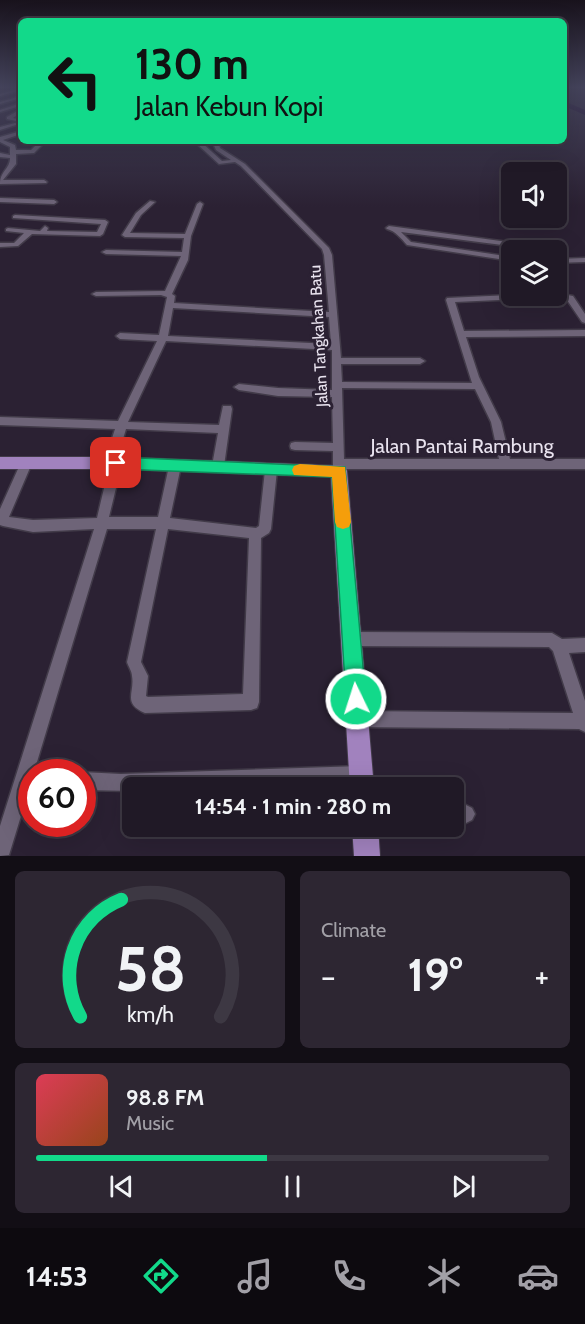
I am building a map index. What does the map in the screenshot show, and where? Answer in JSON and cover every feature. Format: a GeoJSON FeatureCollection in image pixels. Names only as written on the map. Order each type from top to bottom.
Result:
{"type":"FeatureCollection","features":[{"type":"Feature","properties":{"kind":"main road"},"geometry":{"type":"LineString","coordinates":[[0,463],[113,463],[271,470],[339,468],[361,777]]}},
{"type":"Feature","properties":{"kind":"main road"},"geometry":{"type":"LineString","coordinates":[[366,837],[368,856]]}},
{"type":"Feature","properties":{"kind":"street"},"geometry":{"type":"LineString","coordinates":[[0,140],[18,133]]}},
{"type":"Feature","properties":{"kind":"street"},"geometry":{"type":"LineString","coordinates":[[0,140],[13,147],[13,164],[0,180]]}},
{"type":"Feature","properties":{"kind":"street"},"geometry":{"type":"LineString","coordinates":[[0,155],[32,152],[40,144]]}},
{"type":"Feature","properties":{"kind":"street"},"geometry":{"type":"LineString","coordinates":[[200,144],[221,163],[237,160]]}},
{"type":"Feature","properties":{"kind":"street","name":"Jalan Tangkahan Batu"},"geometry":{"type":"LineString","coordinates":[[216,144],[218,150],[237,160],[325,248],[329,262],[336,347],[339,468]]}},
{"type":"Feature","properties":{"kind":"street"},"geometry":{"type":"LineString","coordinates":[[0,180],[44,182]]}},
{"type":"Feature","properties":{"kind":"street"},"geometry":{"type":"LineString","coordinates":[[0,200],[54,202]]}},
{"type":"Feature","properties":{"kind":"street"},"geometry":{"type":"LineString","coordinates":[[153,202],[138,214],[125,235],[188,236]]}},
{"type":"Feature","properties":{"kind":"street"},"geometry":{"type":"LineString","coordinates":[[168,294],[184,260],[183,254],[188,236],[200,204]]}},
{"type":"Feature","properties":{"kind":"street"},"geometry":{"type":"LineString","coordinates":[[8,230],[100,234],[105,224],[103,220],[15,218]]}},
{"type":"Feature","properties":{"kind":"street"},"geometry":{"type":"LineString","coordinates":[[42,233],[52,219]]}},
{"type":"Feature","properties":{"kind":"street"},"geometry":{"type":"LineString","coordinates":[[501,241],[389,228],[404,237],[408,244],[501,258]]}},
{"type":"Feature","properties":{"kind":"street"},"geometry":{"type":"LineString","coordinates":[[0,243],[17,243],[30,232]]}},
{"type":"Feature","properties":{"kind":"street"},"geometry":{"type":"LineString","coordinates":[[475,254],[477,237]]}},
{"type":"Feature","properties":{"kind":"street"},"geometry":{"type":"LineString","coordinates":[[106,252],[183,254]]}},
{"type":"Feature","properties":{"kind":"street"},"geometry":{"type":"LineString","coordinates":[[567,260],[585,260]]}},
{"type":"Feature","properties":{"kind":"street"},"geometry":{"type":"LineString","coordinates":[[96,294],[168,294]]}},
{"type":"Feature","properties":{"kind":"street"},"geometry":{"type":"LineString","coordinates":[[33,759],[102,523],[123,424],[163,338],[171,305],[171,296],[168,294]]}},
{"type":"Feature","properties":{"kind":"street"},"geometry":{"type":"LineString","coordinates":[[501,297],[450,300],[478,386],[496,422],[506,465]]}},
{"type":"Feature","properties":{"kind":"street"},"geometry":{"type":"LineString","coordinates":[[567,297],[570,298],[585,320]]}},
{"type":"Feature","properties":{"kind":"street"},"geometry":{"type":"LineString","coordinates":[[171,305],[333,315]]}},
{"type":"Feature","properties":{"kind":"street"},"geometry":{"type":"LineString","coordinates":[[460,334],[585,333]]}},
{"type":"Feature","properties":{"kind":"street"},"geometry":{"type":"LineString","coordinates":[[120,336],[336,347]]}},
{"type":"Feature","properties":{"kind":"street"},"geometry":{"type":"LineString","coordinates":[[336,361],[420,361]]}},
{"type":"Feature","properties":{"kind":"street"},"geometry":{"type":"LineString","coordinates":[[239,387],[278,392],[478,386]]}},
{"type":"Feature","properties":{"kind":"street"},"geometry":{"type":"LineString","coordinates":[[218,466],[227,409]]}},
{"type":"Feature","properties":{"kind":"street"},"geometry":{"type":"LineString","coordinates":[[0,421],[225,429]]}},
{"type":"Feature","properties":{"kind":"street"},"geometry":{"type":"LineString","coordinates":[[295,446],[338,447]]}},
{"type":"Feature","properties":{"kind":"street"},"geometry":{"type":"LineString","coordinates":[[26,463],[3,520],[33,526],[162,523],[255,533],[265,529],[271,470]]}},
{"type":"Feature","properties":{"kind":"street","name":"Jalan Pantai Rambung"},"geometry":{"type":"LineString","coordinates":[[339,468],[585,464]]}},
{"type":"Feature","properties":{"kind":"street"},"geometry":{"type":"LineString","coordinates":[[175,466],[134,662],[140,676],[138,699],[145,705],[251,702],[255,533]]}},
{"type":"Feature","properties":{"kind":"street"},"geometry":{"type":"LineString","coordinates":[[352,639],[552,640],[559,646],[585,722],[357,719]]}},
{"type":"Feature","properties":{"kind":"street"},"geometry":{"type":"LineString","coordinates":[[559,646],[585,645]]}},
{"type":"Feature","properties":{"kind":"street"},"geometry":{"type":"LineString","coordinates":[[96,782],[122,783]]}},
{"type":"Feature","properties":{"kind":"street"},"geometry":{"type":"LineString","coordinates":[[0,855],[18,805]]}},
{"type":"Feature","properties":{"kind":"slow traffic"},"geometry":{"type":"LineString","coordinates":[[300,470],[339,471],[343,522]]}},
{"type":"Feature","properties":{"kind":"route"},"geometry":{"type":"LineString","coordinates":[[116,463],[339,471],[356,699]]}}]}
